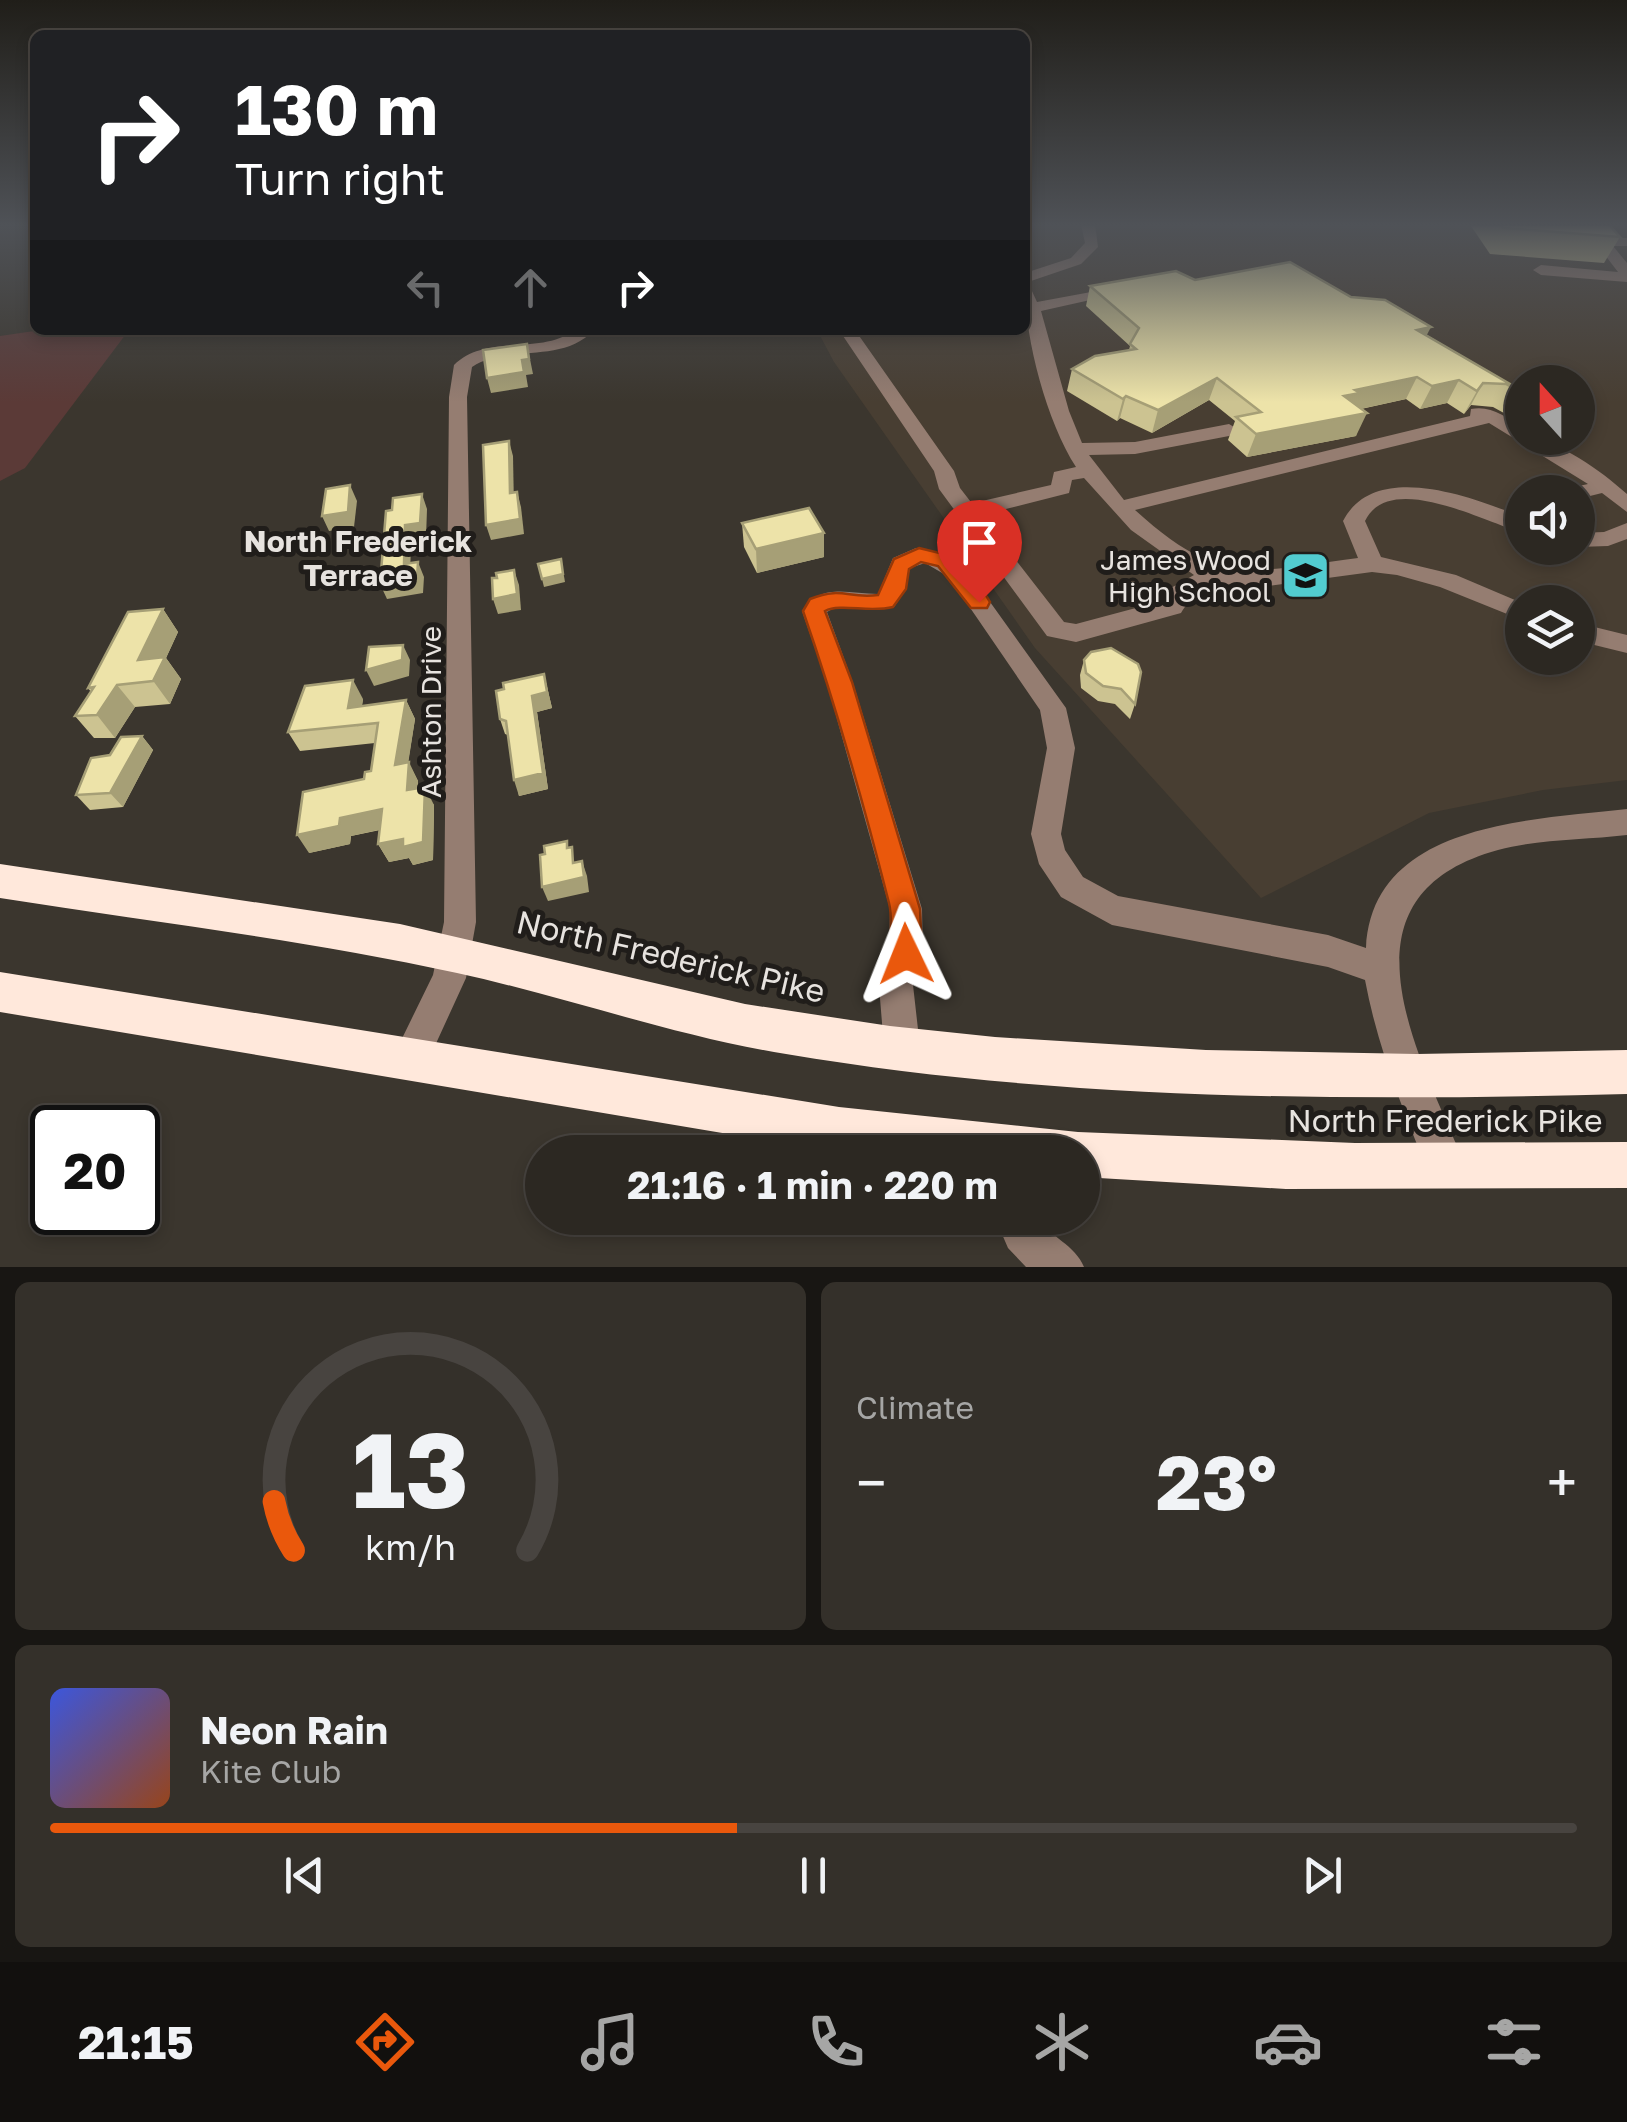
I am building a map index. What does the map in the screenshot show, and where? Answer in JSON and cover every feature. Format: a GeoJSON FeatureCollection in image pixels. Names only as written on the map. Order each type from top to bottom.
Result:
{"type":"FeatureCollection","features":[{"type":"Feature","properties":{"kind":"highway","name":"North Frederick Pike"},"geometry":{"type":"LineString","coordinates":[[0,882],[456,954],[666,1008],[786,1033],[902,1048],[1090,1066],[1410,1078],[1627,1072]]}},
{"type":"Feature","properties":{"kind":"highway"},"geometry":{"type":"LineString","coordinates":[[0,992],[882,1135]]}},
{"type":"Feature","properties":{"kind":"highway","name":"North Frederick Pike"},"geometry":{"type":"LineString","coordinates":[[1100,1155],[1185,1162],[1446,1167],[1627,1165]]}},
{"type":"Feature","properties":{"kind":"street"},"geometry":{"type":"LineString","coordinates":[[1030,303],[1129,290]]}},
{"type":"Feature","properties":{"kind":"street"},"geometry":{"type":"LineString","coordinates":[[1030,313],[1061,418],[1087,471],[1170,552],[1208,573],[1253,580],[1372,564],[1448,581],[1505,605]]}},
{"type":"Feature","properties":{"kind":"street","name":"Ashton Drive"},"geometry":{"type":"LineString","coordinates":[[409,1061],[449,978],[460,922],[458,396],[463,364],[477,356],[568,342],[578,335]]}},
{"type":"Feature","properties":{"kind":"street"},"geometry":{"type":"LineString","coordinates":[[850,335],[944,471],[950,489],[1056,630],[1076,634],[1172,607],[1177,595],[1198,585],[1208,573]]}},
{"type":"Feature","properties":{"kind":"street"},"geometry":{"type":"LineString","coordinates":[[1122,507],[1492,416],[1505,424]]}},
{"type":"Feature","properties":{"kind":"street"},"geometry":{"type":"LineString","coordinates":[[1075,450],[1135,448],[1230,430]]}},
{"type":"Feature","properties":{"kind":"street"},"geometry":{"type":"LineString","coordinates":[[1556,455],[1606,486],[1627,505]]}},
{"type":"Feature","properties":{"kind":"street"},"geometry":{"type":"LineString","coordinates":[[990,506],[1062,489],[1061,476],[1087,471]]}},
{"type":"Feature","properties":{"kind":"street"},"geometry":{"type":"LineString","coordinates":[[1595,489],[1606,486]]}},
{"type":"Feature","properties":{"kind":"street"},"geometry":{"type":"LineString","coordinates":[[1372,564],[1354,521],[1372,501],[1392,496],[1440,496],[1505,518]]}},
{"type":"Feature","properties":{"kind":"street"},"geometry":{"type":"LineString","coordinates":[[1496,513],[1505,511]]}},
{"type":"Feature","properties":{"kind":"street"},"geometry":{"type":"LineString","coordinates":[[1595,539],[1608,539],[1627,530]]}},
{"type":"Feature","properties":{"kind":"street"},"geometry":{"type":"LineString","coordinates":[[902,1048],[896,974],[906,954],[906,909],[840,682],[814,611],[818,604],[835,598],[862,604],[885,601],[895,589],[901,564],[919,555],[938,557],[957,572],[1054,708],[1062,748],[1046,834],[1050,854],[1072,887],[1112,910],[1328,951],[1378,968]]}},
{"type":"Feature","properties":{"kind":"street"},"geometry":{"type":"LineString","coordinates":[[1595,636],[1627,644]]}},
{"type":"Feature","properties":{"kind":"street"},"geometry":{"type":"LineString","coordinates":[[1446,1167],[1388,1023],[1378,968],[1382,934],[1391,908],[1402,890],[1427,867],[1456,850],[1490,839],[1627,822]]}},
{"type":"Feature","properties":{"kind":"street"},"geometry":{"type":"LineString","coordinates":[[1024,1235],[1047,1259],[1063,1267]]}},
{"type":"Feature","properties":{"kind":"shaded area","name":"James Wood High School"},"geometry":{"type":"Polygon","coordinates":[[[1030,283],[1627,283],[1627,780],[1543,790],[1429,813],[1261,898],[1035,648],[834,362],[820,335],[1030,335],[1030,283]]]}},
{"type":"Feature","properties":{"kind":"shaded area"},"geometry":{"type":"Polygon","coordinates":[[[30,332],[30,335],[125,335],[25,468],[0,481],[0,336],[30,332]]]}},
{"type":"Feature","properties":{"kind":"building"},"geometry":{"type":"Polygon","coordinates":[[[1327,283],[1351,297],[1385,300],[1431,327],[1417,330],[1505,384],[1483,383],[1477,391],[1459,380],[1432,386],[1417,377],[1355,390],[1360,393],[1344,396],[1367,413],[1256,434],[1236,417],[1261,412],[1217,378],[1158,410],[1126,396],[1123,399],[1072,369],[1095,356],[1136,349],[1130,344],[1139,328],[1090,286],[1327,283]]]}},
{"type":"Feature","properties":{"kind":"building"},"geometry":{"type":"Polygon","coordinates":[[[527,344],[529,359],[522,360],[524,372],[487,378],[483,350],[527,344]]]}},
{"type":"Feature","properties":{"kind":"building"},"geometry":{"type":"Polygon","coordinates":[[[509,441],[510,493],[517,492],[520,519],[486,525],[483,445],[509,441]]]}},
{"type":"Feature","properties":{"kind":"building"},"geometry":{"type":"Polygon","coordinates":[[[350,485],[348,512],[322,516],[326,489],[350,485]]]}},
{"type":"Feature","properties":{"kind":"building"},"geometry":{"type":"Polygon","coordinates":[[[422,494],[420,523],[405,525],[404,564],[418,562],[417,578],[380,584],[386,511],[392,510],[393,498],[422,494]]]}},
{"type":"Feature","properties":{"kind":"building"},"geometry":{"type":"Polygon","coordinates":[[[809,508],[824,533],[756,549],[742,523],[809,508]]]}},
{"type":"Feature","properties":{"kind":"building"},"geometry":{"type":"Polygon","coordinates":[[[561,559],[563,574],[542,579],[538,564],[561,559]]]}},
{"type":"Feature","properties":{"kind":"building"},"geometry":{"type":"Polygon","coordinates":[[[514,570],[517,594],[493,599],[492,578],[497,578],[496,573],[514,570]]]}},
{"type":"Feature","properties":{"kind":"building"},"geometry":{"type":"Polygon","coordinates":[[[163,609],[138,660],[165,657],[153,681],[117,685],[97,715],[75,716],[94,687],[88,688],[128,612],[163,609]]]}},
{"type":"Feature","properties":{"kind":"building"},"geometry":{"type":"Polygon","coordinates":[[[403,645],[402,660],[366,670],[369,647],[403,645]]]}},
{"type":"Feature","properties":{"kind":"building"},"geometry":{"type":"Polygon","coordinates":[[[1111,648],[1138,664],[1141,672],[1135,704],[1121,689],[1103,686],[1086,673],[1084,660],[1091,652],[1111,648]]]}},
{"type":"Feature","properties":{"kind":"building"},"geometry":{"type":"Polygon","coordinates":[[[544,674],[547,692],[532,696],[543,773],[514,780],[506,721],[500,719],[496,691],[504,689],[503,683],[544,674]]]}},
{"type":"Feature","properties":{"kind":"building"},"geometry":{"type":"Polygon","coordinates":[[[353,680],[348,708],[406,700],[395,765],[409,762],[407,790],[425,787],[423,842],[403,847],[403,839],[378,844],[382,809],[340,818],[339,826],[297,835],[303,792],[364,779],[365,772],[371,771],[378,723],[288,732],[305,686],[353,680]]]}},
{"type":"Feature","properties":{"kind":"building"},"geometry":{"type":"Polygon","coordinates":[[[142,736],[110,793],[76,795],[91,758],[110,755],[121,737],[142,736]]]}},
{"type":"Feature","properties":{"kind":"building"},"geometry":{"type":"Polygon","coordinates":[[[567,841],[567,848],[572,847],[573,863],[582,861],[584,877],[542,887],[540,855],[545,854],[544,846],[567,841]]]}},
{"type":"Feature","properties":{"kind":"place","name":"James Wood High School"},"geometry":{"type":"Point","coordinates":[1306,575]}},
{"type":"Feature","properties":{"kind":"district","name":"North Frederick Terrace"},"geometry":{"type":"Point","coordinates":[358,558]}},
{"type":"Feature","properties":{"kind":"route"},"geometry":{"type":"LineString","coordinates":[[906,954],[906,909],[840,682],[814,611],[827,599],[844,598],[862,604],[885,601],[892,596],[901,564],[919,555],[945,561],[979,602]]}}]}
